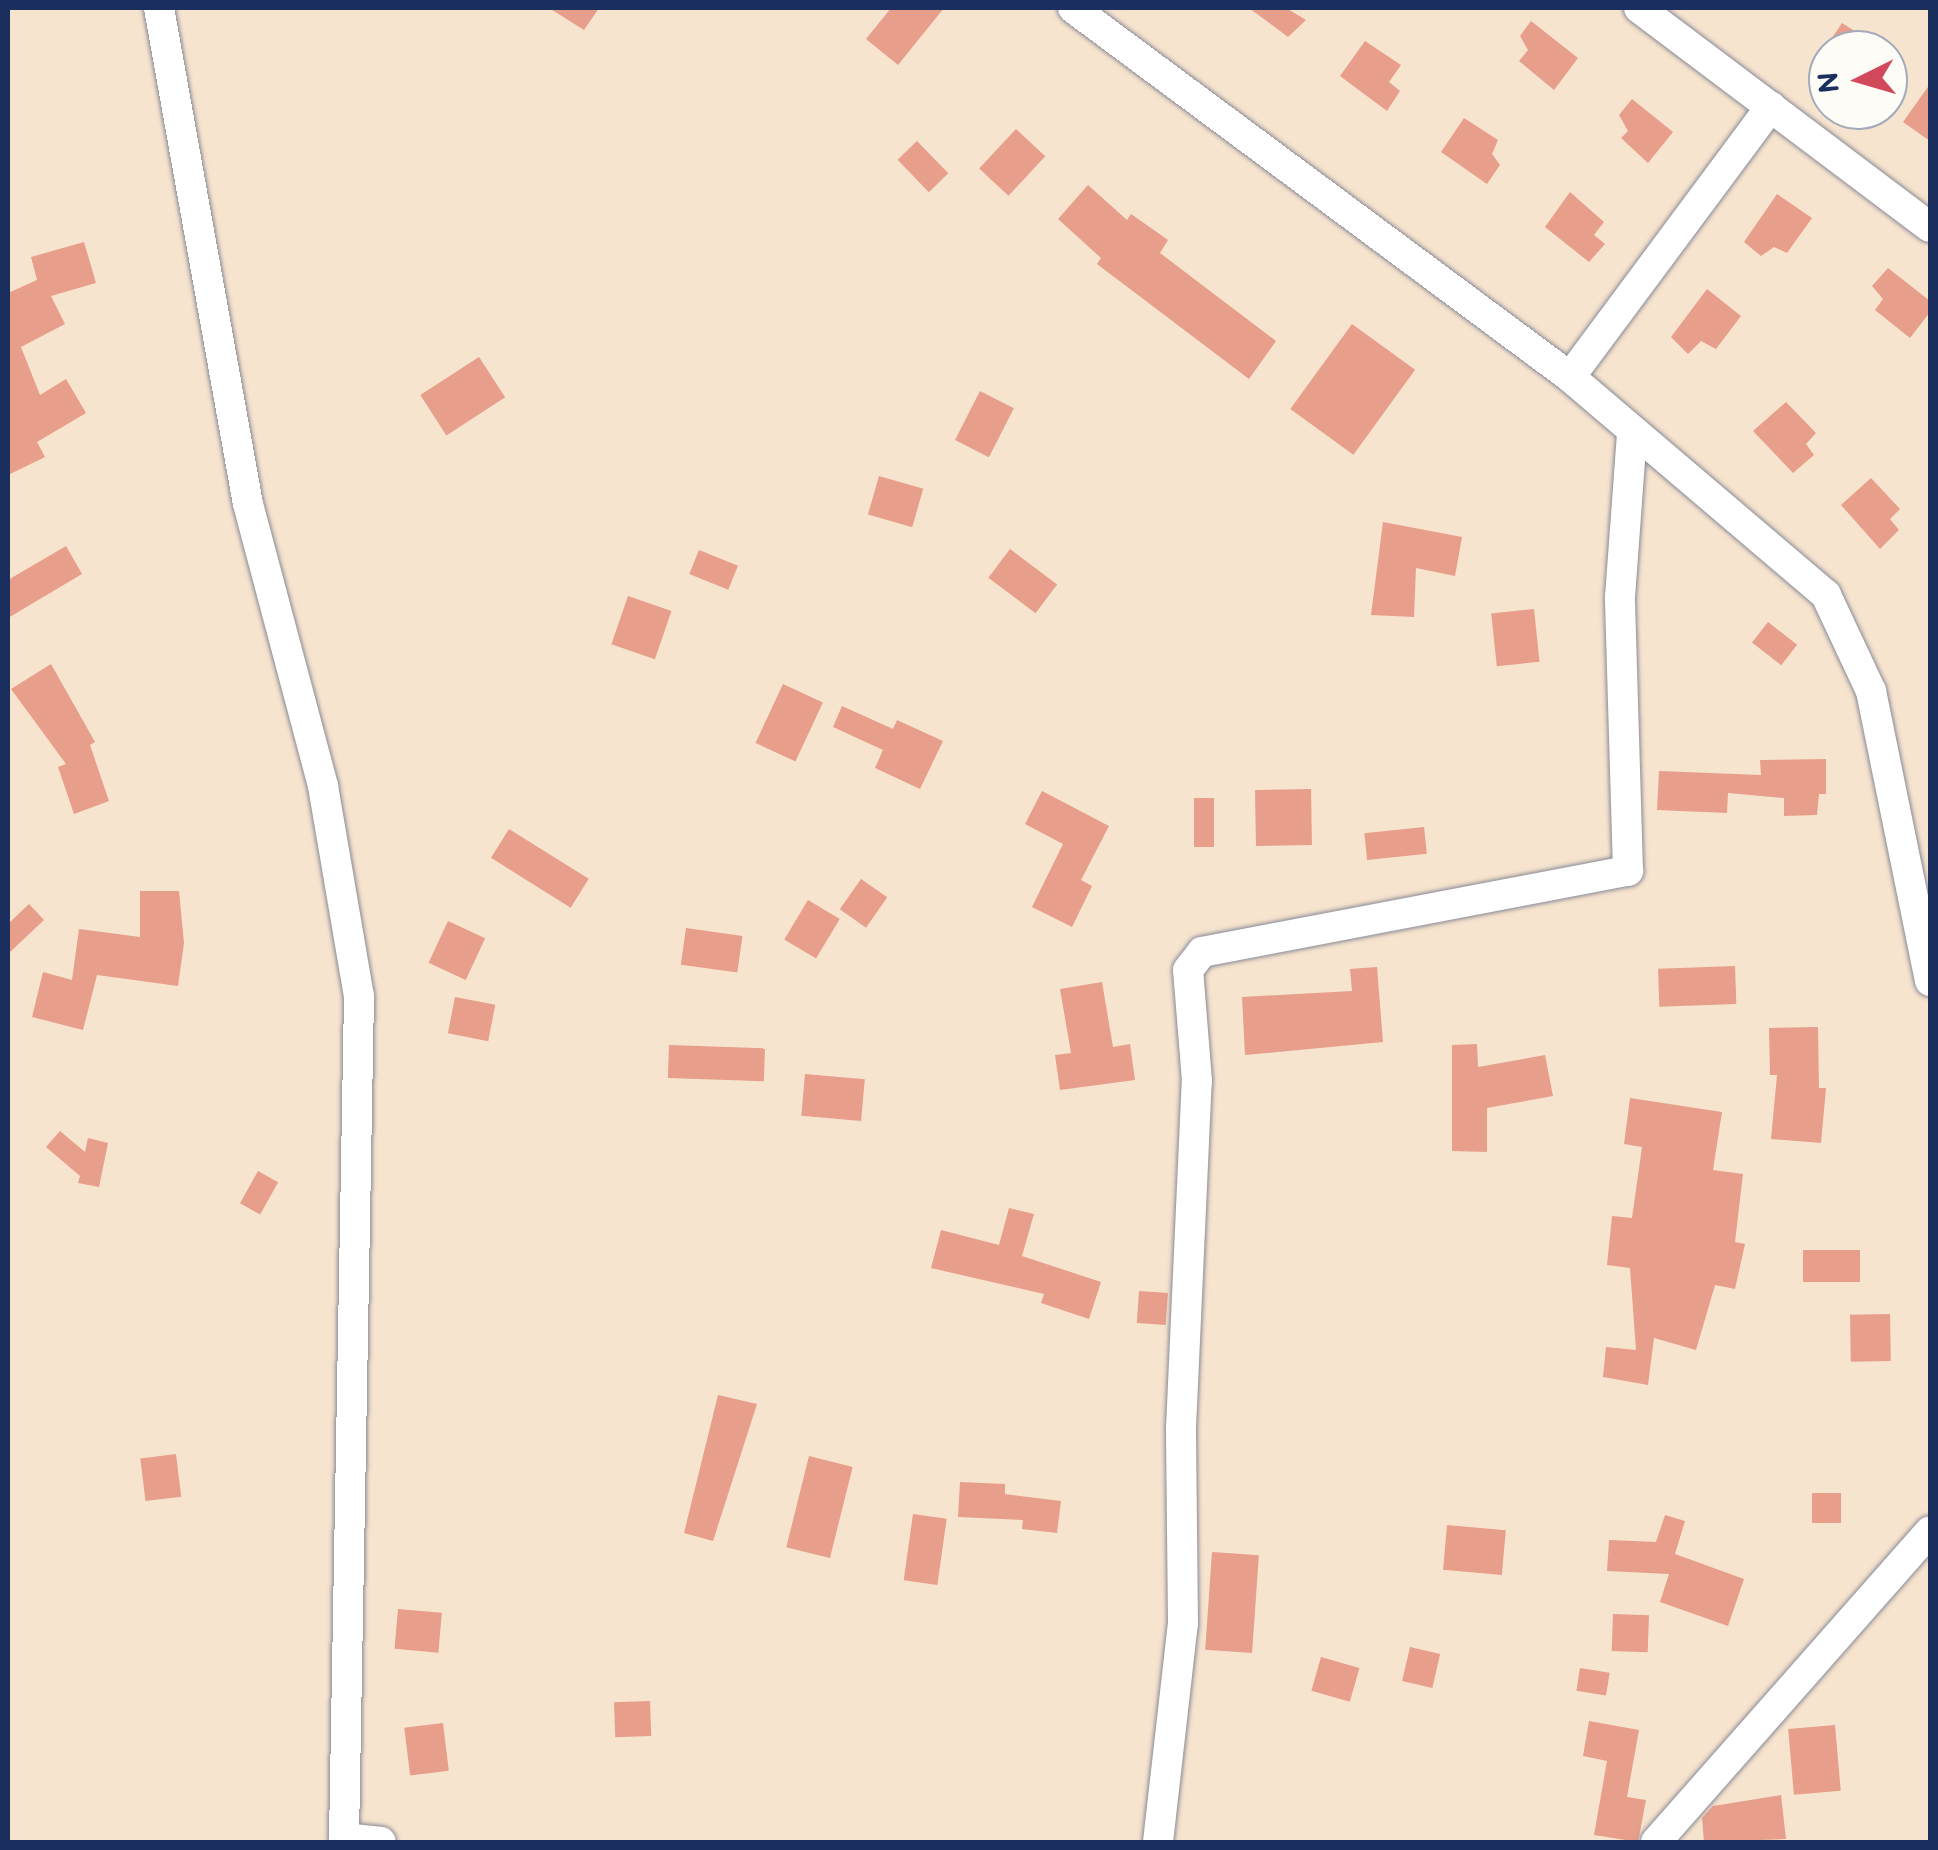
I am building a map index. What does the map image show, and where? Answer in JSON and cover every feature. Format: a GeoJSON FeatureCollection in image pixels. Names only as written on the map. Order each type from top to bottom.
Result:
{"type":"FeatureCollection","features":[{"type":"Feature","properties":{"kind":"street"},"geometry":{"type":"LineString","coordinates":[[159,8],[248,504],[323,786],[359,996],[344,1840],[381,1842]]}},
{"type":"Feature","properties":{"kind":"street"},"geometry":{"type":"LineString","coordinates":[[1073,8],[1570,377],[1826,596],[1871,691],[1920,879],[1930,982]]}},
{"type":"Feature","properties":{"kind":"street"},"geometry":{"type":"LineString","coordinates":[[1639,8],[1930,226]]}},
{"type":"Feature","properties":{"kind":"street"},"geometry":{"type":"LineString","coordinates":[[1570,377],[1771,106]]}},
{"type":"Feature","properties":{"kind":"street"},"geometry":{"type":"LineString","coordinates":[[1158,1842],[1183,1624],[1181,1428],[1196,1080],[1188,970],[1202,952],[1628,870],[1620,598],[1632,433]]}},
{"type":"Feature","properties":{"kind":"street"},"geometry":{"type":"LineString","coordinates":[[1656,1842],[1930,1530]]}},
{"type":"Feature","properties":{"kind":"building"},"geometry":{"type":"Polygon","coordinates":[[[549,8],[599,8],[584,30],[549,8]]]}},
{"type":"Feature","properties":{"kind":"building"},"geometry":{"type":"Polygon","coordinates":[[[891,8],[944,8],[898,65],[866,39],[891,8]]]}},
{"type":"Feature","properties":{"kind":"building"},"geometry":{"type":"Polygon","coordinates":[[[1249,8],[1286,8],[1306,20],[1288,37],[1249,8]]]}},
{"type":"Feature","properties":{"kind":"building"},"geometry":{"type":"Polygon","coordinates":[[[1531,21],[1578,58],[1554,90],[1519,61],[1528,50],[1520,36],[1531,21]]]}},
{"type":"Feature","properties":{"kind":"building"},"geometry":{"type":"Polygon","coordinates":[[[1365,41],[1401,65],[1389,82],[1400,91],[1387,111],[1340,76],[1365,41]]]}},
{"type":"Feature","properties":{"kind":"building"},"geometry":{"type":"Polygon","coordinates":[[[1930,84],[1930,141],[1908,126],[1908,115],[1930,84]]]}},
{"type":"Feature","properties":{"kind":"building"},"geometry":{"type":"Polygon","coordinates":[[[1632,99],[1673,132],[1648,163],[1621,138],[1628,131],[1619,115],[1632,99]]]}},
{"type":"Feature","properties":{"kind":"building"},"geometry":{"type":"Polygon","coordinates":[[[1464,118],[1498,140],[1492,154],[1500,165],[1487,184],[1441,152],[1464,118]]]}},
{"type":"Feature","properties":{"kind":"building"},"geometry":{"type":"Polygon","coordinates":[[[1016,129],[1045,156],[1008,196],[979,168],[1016,129]]]}},
{"type":"Feature","properties":{"kind":"building"},"geometry":{"type":"Polygon","coordinates":[[[917,141],[948,173],[929,192],[898,160],[917,141]]]}},
{"type":"Feature","properties":{"kind":"building"},"geometry":{"type":"Polygon","coordinates":[[[1088,185],[1127,220],[1131,214],[1168,240],[1160,253],[1276,341],[1249,379],[1097,264],[1101,258],[1058,219],[1088,185]]]}},
{"type":"Feature","properties":{"kind":"building"},"geometry":{"type":"Polygon","coordinates":[[[1570,192],[1604,222],[1594,235],[1605,244],[1589,262],[1545,227],[1570,192]]]}},
{"type":"Feature","properties":{"kind":"building"},"geometry":{"type":"Polygon","coordinates":[[[1777,194],[1812,218],[1787,253],[1774,247],[1761,256],[1744,242],[1777,194]]]}},
{"type":"Feature","properties":{"kind":"building"},"geometry":{"type":"Polygon","coordinates":[[[84,242],[96,283],[51,296],[65,324],[21,347],[40,395],[66,379],[86,413],[37,442],[45,457],[8,475],[8,293],[37,280],[31,257],[84,242]]]}},
{"type":"Feature","properties":{"kind":"building"},"geometry":{"type":"Polygon","coordinates":[[[1888,268],[1930,301],[1930,312],[1910,338],[1875,310],[1883,299],[1872,286],[1888,268]]]}},
{"type":"Feature","properties":{"kind":"building"},"geometry":{"type":"Polygon","coordinates":[[[1707,289],[1741,316],[1716,349],[1701,341],[1688,354],[1671,337],[1707,289]]]}},
{"type":"Feature","properties":{"kind":"building"},"geometry":{"type":"Polygon","coordinates":[[[1352,324],[1415,370],[1353,455],[1290,409],[1352,324]]]}},
{"type":"Feature","properties":{"kind":"building"},"geometry":{"type":"Polygon","coordinates":[[[479,357],[505,397],[446,435],[420,395],[479,357]]]}},
{"type":"Feature","properties":{"kind":"building"},"geometry":{"type":"Polygon","coordinates":[[[980,391],[1014,408],[989,457],[955,440],[980,391]]]}},
{"type":"Feature","properties":{"kind":"building"},"geometry":{"type":"Polygon","coordinates":[[[1786,402],[1816,433],[1806,444],[1814,455],[1793,473],[1753,431],[1786,402]]]}},
{"type":"Feature","properties":{"kind":"building"},"geometry":{"type":"Polygon","coordinates":[[[879,476],[923,489],[912,527],[868,514],[879,476]]]}},
{"type":"Feature","properties":{"kind":"building"},"geometry":{"type":"Polygon","coordinates":[[[1871,478],[1900,509],[1890,519],[1899,530],[1880,549],[1841,505],[1871,478]]]}},
{"type":"Feature","properties":{"kind":"building"},"geometry":{"type":"Polygon","coordinates":[[[1383,522],[1462,537],[1455,576],[1416,568],[1414,617],[1371,615],[1383,522]]]}},
{"type":"Feature","properties":{"kind":"building"},"geometry":{"type":"Polygon","coordinates":[[[66,546],[82,574],[8,618],[8,580],[66,546]]]}},
{"type":"Feature","properties":{"kind":"building"},"geometry":{"type":"Polygon","coordinates":[[[1010,549],[1057,585],[1035,613],[988,578],[1010,549]]]}},
{"type":"Feature","properties":{"kind":"building"},"geometry":{"type":"Polygon","coordinates":[[[699,550],[738,566],[728,590],[689,574],[699,550]]]}},
{"type":"Feature","properties":{"kind":"building"},"geometry":{"type":"Polygon","coordinates":[[[628,596],[671,611],[655,659],[611,644],[628,596]]]}},
{"type":"Feature","properties":{"kind":"building"},"geometry":{"type":"Polygon","coordinates":[[[1534,609],[1540,662],[1497,666],[1491,613],[1534,609]]]}},
{"type":"Feature","properties":{"kind":"building"},"geometry":{"type":"Polygon","coordinates":[[[1768,622],[1797,645],[1781,665],[1752,642],[1768,622]]]}},
{"type":"Feature","properties":{"kind":"building"},"geometry":{"type":"Polygon","coordinates":[[[51,664],[95,742],[90,745],[109,801],[74,814],[58,767],[66,764],[11,689],[51,664]]]}},
{"type":"Feature","properties":{"kind":"building"},"geometry":{"type":"Polygon","coordinates":[[[783,684],[823,703],[795,762],[756,743],[783,684]]]}},
{"type":"Feature","properties":{"kind":"building"},"geometry":{"type":"Polygon","coordinates":[[[842,706],[893,729],[897,720],[943,741],[920,789],[875,768],[883,750],[833,727],[842,706]]]}},
{"type":"Feature","properties":{"kind":"building"},"geometry":{"type":"Polygon","coordinates":[[[1826,759],[1826,794],[1819,794],[1817,815],[1784,816],[1784,798],[1728,793],[1727,813],[1657,810],[1659,771],[1761,775],[1760,760],[1826,759]]]}},
{"type":"Feature","properties":{"kind":"building"},"geometry":{"type":"Polygon","coordinates":[[[1311,789],[1312,845],[1256,846],[1255,790],[1311,789]]]}},
{"type":"Feature","properties":{"kind":"building"},"geometry":{"type":"Polygon","coordinates":[[[1042,791],[1109,826],[1081,880],[1092,886],[1072,927],[1032,907],[1063,844],[1025,824],[1042,791]]]}},
{"type":"Feature","properties":{"kind":"building"},"geometry":{"type":"Polygon","coordinates":[[[1194,798],[1214,798],[1214,847],[1194,847],[1194,798]]]}},
{"type":"Feature","properties":{"kind":"building"},"geometry":{"type":"Polygon","coordinates":[[[1424,827],[1427,854],[1367,860],[1364,833],[1424,827]]]}},
{"type":"Feature","properties":{"kind":"building"},"geometry":{"type":"Polygon","coordinates":[[[509,829],[589,879],[571,908],[491,858],[509,829]]]}},
{"type":"Feature","properties":{"kind":"building"},"geometry":{"type":"Polygon","coordinates":[[[861,879],[887,897],[866,928],[840,909],[861,879]]]}},
{"type":"Feature","properties":{"kind":"building"},"geometry":{"type":"Polygon","coordinates":[[[140,891],[179,891],[184,943],[178,986],[97,975],[83,1030],[32,1017],[43,972],[72,980],[79,929],[140,937],[140,891]]]}},
{"type":"Feature","properties":{"kind":"building"},"geometry":{"type":"Polygon","coordinates":[[[808,900],[840,919],[816,958],[784,939],[808,900]]]}},
{"type":"Feature","properties":{"kind":"building"},"geometry":{"type":"Polygon","coordinates":[[[29,904],[44,920],[8,954],[8,924],[29,904]]]}},
{"type":"Feature","properties":{"kind":"building"},"geometry":{"type":"Polygon","coordinates":[[[448,921],[485,938],[466,980],[429,963],[448,921]]]}},
{"type":"Feature","properties":{"kind":"building"},"geometry":{"type":"Polygon","coordinates":[[[686,928],[742,936],[737,973],[681,965],[686,928]]]}},
{"type":"Feature","properties":{"kind":"building"},"geometry":{"type":"Polygon","coordinates":[[[1735,966],[1736,1004],[1659,1007],[1658,969],[1735,966]]]}},
{"type":"Feature","properties":{"kind":"building"},"geometry":{"type":"Polygon","coordinates":[[[1377,967],[1383,1042],[1245,1055],[1242,997],[1352,991],[1350,969],[1377,967]]]}},
{"type":"Feature","properties":{"kind":"building"},"geometry":{"type":"Polygon","coordinates":[[[1102,982],[1113,1047],[1130,1044],[1135,1080],[1060,1090],[1055,1055],[1071,1053],[1060,989],[1102,982]]]}},
{"type":"Feature","properties":{"kind":"building"},"geometry":{"type":"Polygon","coordinates":[[[455,997],[495,1005],[488,1041],[448,1033],[455,997]]]}},
{"type":"Feature","properties":{"kind":"building"},"geometry":{"type":"Polygon","coordinates":[[[1818,1027],[1819,1088],[1826,1088],[1821,1143],[1771,1139],[1777,1075],[1770,1075],[1769,1028],[1818,1027]]]}},
{"type":"Feature","properties":{"kind":"building"},"geometry":{"type":"Polygon","coordinates":[[[1477,1044],[1478,1067],[1545,1055],[1553,1096],[1487,1108],[1487,1152],[1452,1151],[1452,1045],[1477,1044]]]}},
{"type":"Feature","properties":{"kind":"building"},"geometry":{"type":"Polygon","coordinates":[[[669,1045],[765,1048],[764,1081],[668,1078],[669,1045]]]}},
{"type":"Feature","properties":{"kind":"building"},"geometry":{"type":"Polygon","coordinates":[[[805,1074],[865,1079],[861,1121],[801,1116],[805,1074]]]}},
{"type":"Feature","properties":{"kind":"building"},"geometry":{"type":"Polygon","coordinates":[[[1630,1098],[1722,1112],[1713,1170],[1743,1174],[1735,1242],[1745,1244],[1735,1289],[1715,1285],[1696,1350],[1654,1338],[1648,1385],[1603,1377],[1606,1347],[1636,1350],[1630,1268],[1607,1265],[1612,1216],[1632,1218],[1642,1147],[1624,1144],[1630,1098]]]}},
{"type":"Feature","properties":{"kind":"building"},"geometry":{"type":"Polygon","coordinates":[[[60,1131],[85,1152],[88,1138],[108,1143],[99,1187],[78,1183],[80,1176],[46,1147],[60,1131]]]}},
{"type":"Feature","properties":{"kind":"building"},"geometry":{"type":"Polygon","coordinates":[[[258,1171],[278,1182],[260,1215],[240,1203],[258,1171]]]}},
{"type":"Feature","properties":{"kind":"building"},"geometry":{"type":"Polygon","coordinates":[[[1009,1208],[1034,1214],[1022,1256],[1101,1282],[1089,1319],[1041,1303],[1044,1294],[931,1268],[941,1230],[999,1245],[1009,1208]]]}},
{"type":"Feature","properties":{"kind":"building"},"geometry":{"type":"Polygon","coordinates":[[[1803,1250],[1860,1250],[1860,1282],[1803,1282],[1803,1250]]]}},
{"type":"Feature","properties":{"kind":"building"},"geometry":{"type":"Polygon","coordinates":[[[1139,1291],[1168,1293],[1166,1325],[1137,1323],[1139,1291]]]}},
{"type":"Feature","properties":{"kind":"building"},"geometry":{"type":"Polygon","coordinates":[[[1890,1314],[1891,1361],[1851,1362],[1850,1315],[1890,1314]]]}},
{"type":"Feature","properties":{"kind":"building"},"geometry":{"type":"Polygon","coordinates":[[[718,1395],[757,1404],[713,1541],[684,1533],[718,1395]]]}},
{"type":"Feature","properties":{"kind":"building"},"geometry":{"type":"Polygon","coordinates":[[[176,1454],[181,1497],[146,1501],[140,1458],[176,1454]]]}},
{"type":"Feature","properties":{"kind":"building"},"geometry":{"type":"Polygon","coordinates":[[[809,1456],[853,1467],[830,1558],[786,1547],[809,1456]]]}},
{"type":"Feature","properties":{"kind":"building"},"geometry":{"type":"Polygon","coordinates":[[[960,1482],[1005,1484],[1005,1494],[1061,1501],[1057,1533],[1022,1529],[1023,1520],[958,1517],[960,1482]]]}},
{"type":"Feature","properties":{"kind":"building"},"geometry":{"type":"Polygon","coordinates":[[[1812,1493],[1841,1493],[1841,1523],[1812,1523],[1812,1493]]]}},
{"type":"Feature","properties":{"kind":"building"},"geometry":{"type":"Polygon","coordinates":[[[913,1514],[947,1519],[937,1585],[904,1580],[913,1514]]]}},
{"type":"Feature","properties":{"kind":"building"},"geometry":{"type":"Polygon","coordinates":[[[1665,1515],[1685,1521],[1675,1554],[1744,1579],[1728,1626],[1660,1602],[1669,1574],[1607,1571],[1609,1540],[1656,1542],[1665,1515]]]}},
{"type":"Feature","properties":{"kind":"building"},"geometry":{"type":"Polygon","coordinates":[[[1447,1525],[1506,1530],[1502,1575],[1443,1570],[1447,1525]]]}},
{"type":"Feature","properties":{"kind":"building"},"geometry":{"type":"Polygon","coordinates":[[[1212,1552],[1259,1555],[1252,1653],[1205,1650],[1212,1552]]]}},
{"type":"Feature","properties":{"kind":"building"},"geometry":{"type":"Polygon","coordinates":[[[398,1609],[442,1613],[438,1653],[395,1649],[398,1609]]]}},
{"type":"Feature","properties":{"kind":"building"},"geometry":{"type":"Polygon","coordinates":[[[1613,1614],[1649,1615],[1648,1652],[1612,1651],[1613,1614]]]}},
{"type":"Feature","properties":{"kind":"building"},"geometry":{"type":"Polygon","coordinates":[[[1410,1647],[1440,1654],[1432,1688],[1402,1681],[1410,1647]]]}},
{"type":"Feature","properties":{"kind":"building"},"geometry":{"type":"Polygon","coordinates":[[[1321,1657],[1359,1668],[1350,1702],[1311,1691],[1321,1657]]]}},
{"type":"Feature","properties":{"kind":"building"},"geometry":{"type":"Polygon","coordinates":[[[1580,1668],[1610,1673],[1606,1695],[1576,1691],[1580,1668]]]}},
{"type":"Feature","properties":{"kind":"building"},"geometry":{"type":"Polygon","coordinates":[[[650,1701],[651,1736],[615,1737],[614,1702],[650,1701]]]}},
{"type":"Feature","properties":{"kind":"building"},"geometry":{"type":"Polygon","coordinates":[[[1589,1721],[1639,1730],[1627,1797],[1646,1800],[1638,1842],[1594,1835],[1607,1761],[1583,1756],[1589,1721]]]}},
{"type":"Feature","properties":{"kind":"building"},"geometry":{"type":"Polygon","coordinates":[[[443,1723],[449,1771],[410,1775],[404,1728],[443,1723]]]}},
{"type":"Feature","properties":{"kind":"building"},"geometry":{"type":"Polygon","coordinates":[[[1835,1725],[1841,1791],[1794,1795],[1788,1729],[1835,1725]]]}},
{"type":"Feature","properties":{"kind":"building"},"geometry":{"type":"Polygon","coordinates":[[[1781,1795],[1786,1839],[1704,1842],[1702,1818],[1713,1806],[1781,1795]]]}}]}
